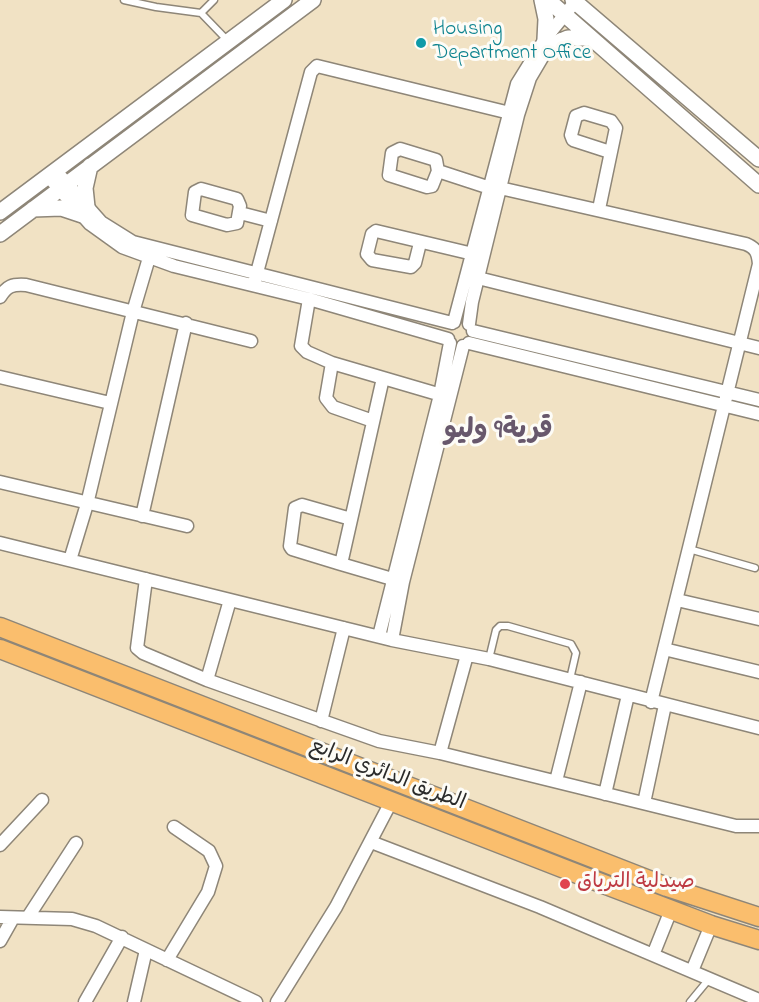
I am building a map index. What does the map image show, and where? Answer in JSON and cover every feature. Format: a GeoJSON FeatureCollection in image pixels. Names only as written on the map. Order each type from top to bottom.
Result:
{"type":"FeatureCollection","features":[{"type":"Feature","properties":{"kind":"main road","name":"الطريق الدائري الرابع"},"geometry":{"type":"LineString","coordinates":[[0,627],[667,886],[759,916]]}},
{"type":"Feature","properties":{"kind":"main road","name":"الطريق الدائري الرابع"},"geometry":{"type":"LineString","coordinates":[[0,649],[671,910],[759,940]]}},
{"type":"Feature","properties":{"kind":"street"},"geometry":{"type":"LineString","coordinates":[[0,212],[284,0]]}},
{"type":"Feature","properties":{"kind":"street"},"geometry":{"type":"LineString","coordinates":[[0,234],[313,0]]}},
{"type":"Feature","properties":{"kind":"street"},"geometry":{"type":"LineString","coordinates":[[542,0],[549,41]]}},
{"type":"Feature","properties":{"kind":"street"},"geometry":{"type":"LineString","coordinates":[[548,0],[759,185]]}},
{"type":"Feature","properties":{"kind":"street"},"geometry":{"type":"LineString","coordinates":[[379,636],[398,580],[445,396],[468,336],[495,188],[520,77],[549,41],[574,1],[759,159]]}},
{"type":"Feature","properties":{"kind":"street"},"geometry":{"type":"LineString","coordinates":[[549,41],[578,27],[592,17]]}},
{"type":"Feature","properties":{"kind":"street"},"geometry":{"type":"LineString","coordinates":[[549,41],[590,38]]}},
{"type":"Feature","properties":{"kind":"street"},"geometry":{"type":"LineString","coordinates":[[256,278],[311,72],[317,66],[513,113]]}},
{"type":"Feature","properties":{"kind":"street"},"geometry":{"type":"LineString","coordinates":[[599,209],[610,152]]}},
{"type":"Feature","properties":{"kind":"street"},"geometry":{"type":"LineString","coordinates":[[84,211],[85,188],[90,166]]}},
{"type":"Feature","properties":{"kind":"street"},"geometry":{"type":"LineString","coordinates":[[438,171],[495,188],[599,209],[746,244],[753,247],[758,254],[759,264],[741,343],[651,702]]}},
{"type":"Feature","properties":{"kind":"street"},"geometry":{"type":"LineString","coordinates":[[52,173],[105,237],[150,252],[256,278],[453,322],[468,336],[759,414]]}},
{"type":"Feature","properties":{"kind":"street"},"geometry":{"type":"LineString","coordinates":[[445,396],[449,341],[447,332],[453,322],[495,188]]}},
{"type":"Feature","properties":{"kind":"street"},"geometry":{"type":"LineString","coordinates":[[33,209],[61,208],[84,211]]}},
{"type":"Feature","properties":{"kind":"street"},"geometry":{"type":"LineString","coordinates":[[240,213],[271,221]]}},
{"type":"Feature","properties":{"kind":"street"},"geometry":{"type":"LineString","coordinates":[[420,243],[473,254]]}},
{"type":"Feature","properties":{"kind":"street"},"geometry":{"type":"LineString","coordinates":[[70,560],[87,504],[110,403],[150,252]]}},
{"type":"Feature","properties":{"kind":"street"},"geometry":{"type":"LineString","coordinates":[[256,278],[309,298],[449,341],[468,336],[759,400]]}},
{"type":"Feature","properties":{"kind":"street"},"geometry":{"type":"LineString","coordinates":[[478,278],[759,348]]}},
{"type":"Feature","properties":{"kind":"street"},"geometry":{"type":"LineString","coordinates":[[0,297],[6,287],[15,284],[186,323],[252,341]]}},
{"type":"Feature","properties":{"kind":"street"},"geometry":{"type":"LineString","coordinates":[[309,298],[301,346],[307,352],[332,363],[445,396]]}},
{"type":"Feature","properties":{"kind":"street"},"geometry":{"type":"LineString","coordinates":[[142,516],[186,323]]}},
{"type":"Feature","properties":{"kind":"street"},"geometry":{"type":"LineString","coordinates":[[332,363],[326,398],[329,403],[333,407],[373,421]]}},
{"type":"Feature","properties":{"kind":"street"},"geometry":{"type":"LineString","coordinates":[[0,376],[110,403]]}},
{"type":"Feature","properties":{"kind":"street"},"geometry":{"type":"LineString","coordinates":[[341,564],[383,378]]}},
{"type":"Feature","properties":{"kind":"street"},"geometry":{"type":"LineString","coordinates":[[0,482],[187,526]]}},
{"type":"Feature","properties":{"kind":"street"},"geometry":{"type":"LineString","coordinates":[[351,519],[302,505],[295,508],[290,546],[292,549],[398,580]]}},
{"type":"Feature","properties":{"kind":"street"},"geometry":{"type":"LineString","coordinates":[[0,543],[392,640],[489,659],[759,729]]}},
{"type":"Feature","properties":{"kind":"street"},"geometry":{"type":"LineString","coordinates":[[146,579],[137,648],[143,653],[207,680],[379,741],[440,753],[736,826],[759,826]]}},
{"type":"Feature","properties":{"kind":"street"},"geometry":{"type":"LineString","coordinates":[[392,640],[398,580]]}},
{"type":"Feature","properties":{"kind":"street"},"geometry":{"type":"LineString","coordinates":[[207,680],[231,600]]}},
{"type":"Feature","properties":{"kind":"street"},"geometry":{"type":"LineString","coordinates":[[677,600],[759,619]]}},
{"type":"Feature","properties":{"kind":"street"},"geometry":{"type":"LineString","coordinates":[[321,721],[344,628]]}},
{"type":"Feature","properties":{"kind":"street"},"geometry":{"type":"LineString","coordinates":[[664,649],[759,672]]}},
{"type":"Feature","properties":{"kind":"street"},"geometry":{"type":"LineString","coordinates":[[440,753],[467,655]]}},
{"type":"Feature","properties":{"kind":"street"},"geometry":{"type":"LineString","coordinates":[[556,781],[575,681]]}},
{"type":"Feature","properties":{"kind":"street"},"geometry":{"type":"LineString","coordinates":[[605,794],[628,695]]}},
{"type":"Feature","properties":{"kind":"street"},"geometry":{"type":"LineString","coordinates":[[644,803],[665,705]]}},
{"type":"Feature","properties":{"kind":"street"},"geometry":{"type":"LineString","coordinates":[[0,845],[42,800]]}},
{"type":"Feature","properties":{"kind":"street"},"geometry":{"type":"LineString","coordinates":[[278,1002],[371,842],[391,802]]}},
{"type":"Feature","properties":{"kind":"street"},"geometry":{"type":"LineString","coordinates":[[167,960],[208,892],[216,866],[209,851],[174,827]]}},
{"type":"Feature","properties":{"kind":"street"},"geometry":{"type":"LineString","coordinates":[[371,842],[540,907],[759,1000]]}},
{"type":"Feature","properties":{"kind":"street"},"geometry":{"type":"LineString","coordinates":[[28,917],[76,843]]}},
{"type":"Feature","properties":{"kind":"street"},"geometry":{"type":"LineString","coordinates":[[653,955],[671,910]]}},
{"type":"Feature","properties":{"kind":"street"},"geometry":{"type":"LineString","coordinates":[[0,942],[6,917],[72,919],[122,937],[256,1002]]}},
{"type":"Feature","properties":{"kind":"street"},"geometry":{"type":"LineString","coordinates":[[692,971],[711,925]]}},
{"type":"Feature","properties":{"kind":"street"},"geometry":{"type":"LineString","coordinates":[[85,1002],[122,937]]}},
{"type":"Feature","properties":{"kind":"street"},"geometry":{"type":"LineString","coordinates":[[134,1002],[146,950]]}},
{"type":"Feature","properties":{"kind":"lane"},"geometry":{"type":"LineString","coordinates":[[124,0],[201,13],[228,41]]}},
{"type":"Feature","properties":{"kind":"lane"},"geometry":{"type":"LineString","coordinates":[[201,13],[214,0]]}},
{"type":"Feature","properties":{"kind":"lane"},"geometry":{"type":"LineString","coordinates":[[689,549],[755,568]]}},
{"type":"Feature","properties":{"kind":"lane"},"geometry":{"type":"LineString","coordinates":[[489,659],[496,630],[500,626],[508,626],[571,644],[576,653],[575,681]]}},
{"type":"Feature","properties":{"kind":"lane"},"geometry":{"type":"LineString","coordinates":[[690,1002],[709,978]]}},
{"type":"Feature","properties":{"kind":"place","name":"Housing Department Office"},"geometry":{"type":"Point","coordinates":[421,43]}},
{"type":"Feature","properties":{"kind":"place","name":"صيدلية الترياق"},"geometry":{"type":"Point","coordinates":[565,884]}},
{"type":"Feature","properties":{"kind":"district","name":"قرية9 وليو"},"geometry":{"type":"Point","coordinates":[498,433]}}]}
